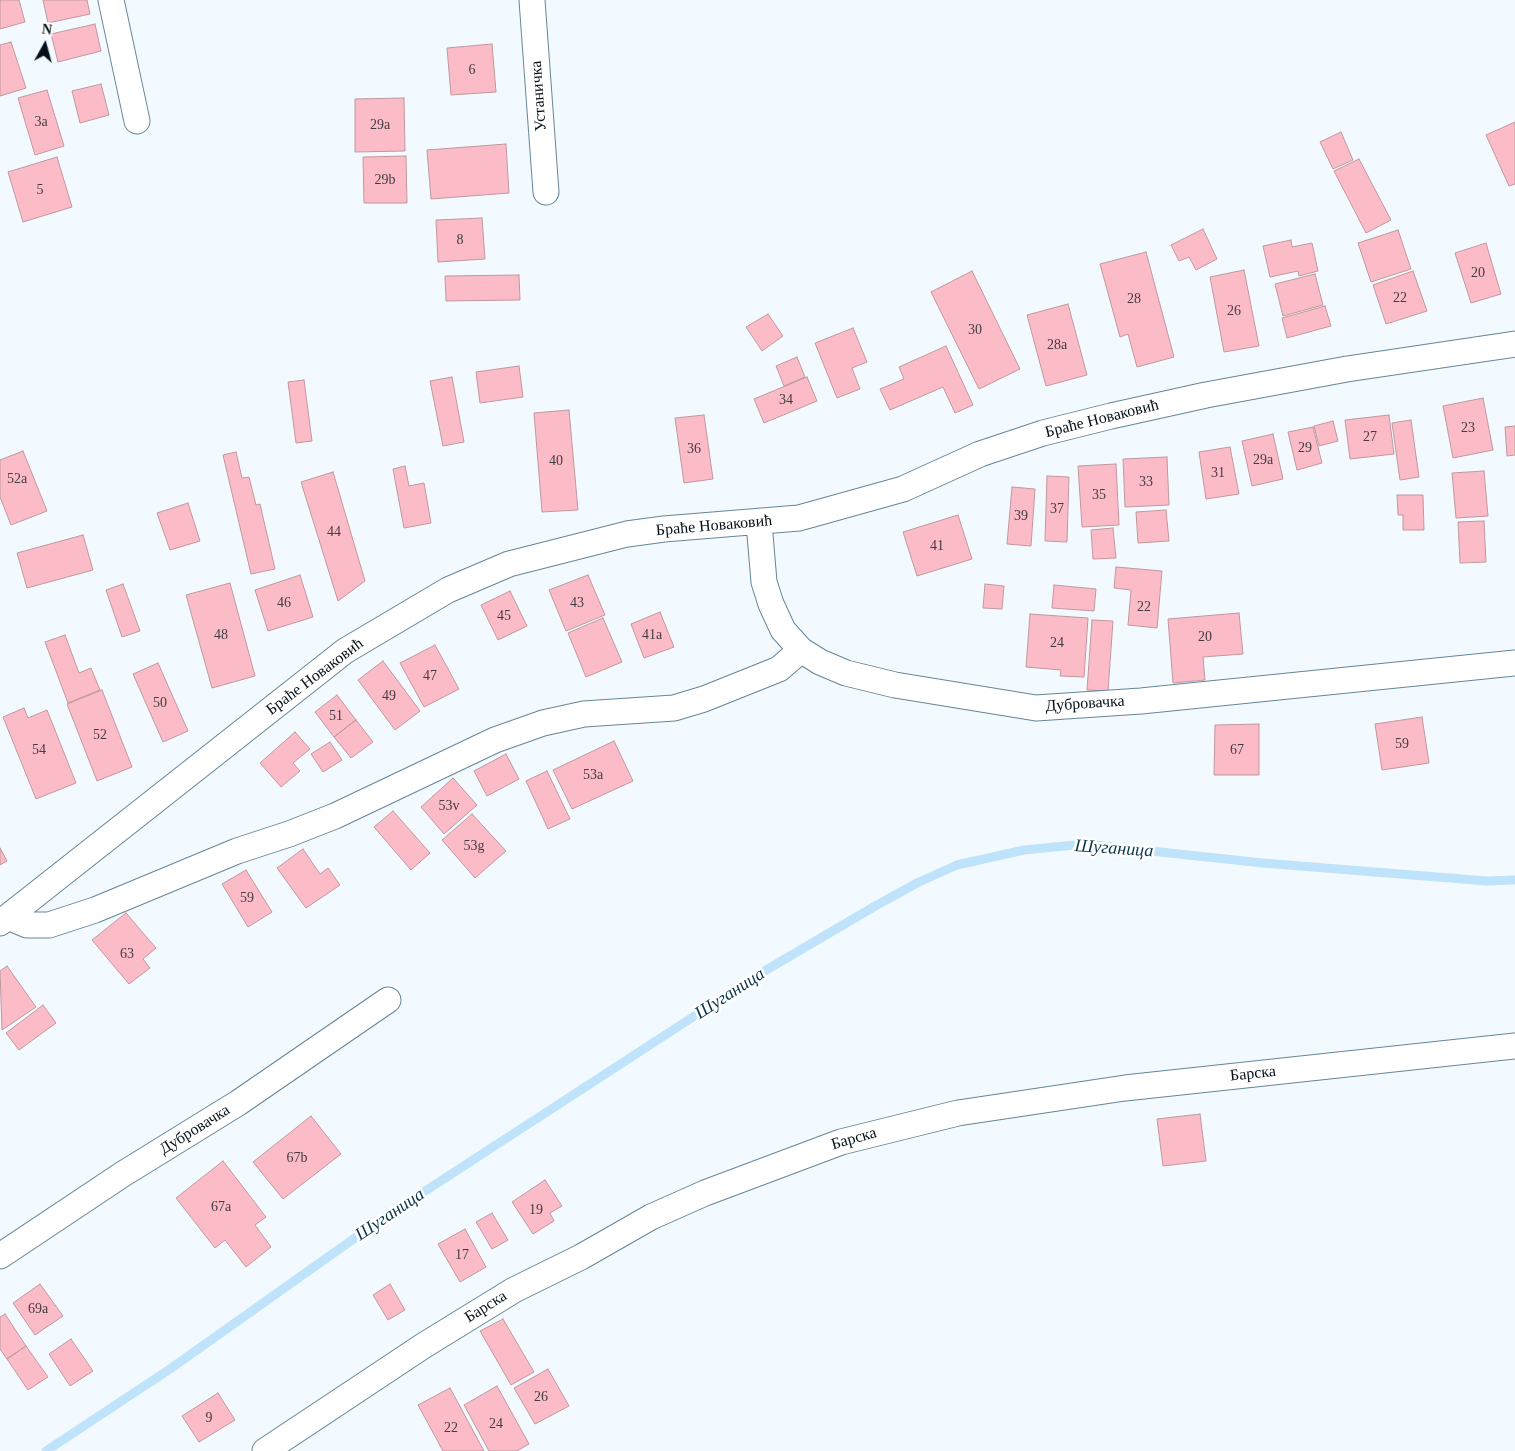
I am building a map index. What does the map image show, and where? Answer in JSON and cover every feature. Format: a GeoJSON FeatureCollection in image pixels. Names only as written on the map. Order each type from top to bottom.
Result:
{"type":"FeatureCollection","features":[{"type":"Feature","properties":{"kind":"street"},"geometry":{"type":"LineString","coordinates":[[111,0],[137,120]]}},
{"type":"Feature","properties":{"kind":"street","name":"Устаничка"},"geometry":{"type":"LineString","coordinates":[[532,0],[546,192]]}},
{"type":"Feature","properties":{"kind":"street","name":"Браће Новаковић"},"geometry":{"type":"LineString","coordinates":[[4,920],[345,651],[448,590],[509,564],[627,534],[720,523],[758,523],[799,518],[904,489],[980,454],[1043,433],[1111,416],[1206,395],[1347,369],[1515,344]]}},
{"type":"Feature","properties":{"kind":"street","name":"Дубровачка"},"geometry":{"type":"LineString","coordinates":[[758,523],[764,582],[768,597],[783,630],[801,650],[846,673],[904,687],[1036,708],[1141,701],[1515,663]]}},
{"type":"Feature","properties":{"kind":"street","name":"Браће Новаковић"},"geometry":{"type":"LineString","coordinates":[[4,920],[27,925],[49,925],[95,910],[237,851],[335,816],[495,740],[543,723],[584,714],[674,708],[704,699],[778,669],[801,650]]}},
{"type":"Feature","properties":{"kind":"street","name":"Дубровачка"},"geometry":{"type":"LineString","coordinates":[[0,1256],[123,1174],[238,1103],[388,1000]]}},
{"type":"Feature","properties":{"kind":"street","name":"Барска"},"geometry":{"type":"LineString","coordinates":[[266,1451],[423,1346],[514,1290],[581,1257],[651,1218],[704,1193],[841,1142],[958,1113],[1125,1088],[1515,1046]]}},
{"type":"Feature","properties":{"kind":"building"},"geometry":{"type":"Polygon","coordinates":[[[0,0],[19,0],[25,22],[0,29],[0,0]]]}},
{"type":"Feature","properties":{"kind":"building"},"geometry":{"type":"Polygon","coordinates":[[[43,0],[87,0],[90,14],[48,23],[43,0]]]}},
{"type":"Feature","properties":{"kind":"building"},"geometry":{"type":"Polygon","coordinates":[[[95,24],[101,51],[58,62],[51,34],[95,24]]]}},
{"type":"Feature","properties":{"kind":"building"},"geometry":{"type":"Polygon","coordinates":[[[11,42],[26,88],[0,96],[0,45],[11,42]]]}},
{"type":"Feature","properties":{"kind":"building"},"geometry":{"type":"Polygon","coordinates":[[[492,44],[496,92],[451,95],[447,48],[492,44]]]}},
{"type":"Feature","properties":{"kind":"building"},"geometry":{"type":"Polygon","coordinates":[[[101,84],[109,115],[80,123],[72,91],[101,84]]]}},
{"type":"Feature","properties":{"kind":"building"},"geometry":{"type":"Polygon","coordinates":[[[47,90],[64,146],[35,155],[18,98],[47,90]]]}},
{"type":"Feature","properties":{"kind":"building"},"geometry":{"type":"Polygon","coordinates":[[[404,98],[405,151],[355,152],[355,99],[404,98]]]}},
{"type":"Feature","properties":{"kind":"building"},"geometry":{"type":"Polygon","coordinates":[[[1515,122],[1515,184],[1509,186],[1486,135],[1515,122]]]}},
{"type":"Feature","properties":{"kind":"building"},"geometry":{"type":"Polygon","coordinates":[[[1341,132],[1353,160],[1333,169],[1320,142],[1341,132]]]}},
{"type":"Feature","properties":{"kind":"building"},"geometry":{"type":"Polygon","coordinates":[[[506,144],[509,193],[431,199],[427,150],[506,144]]]}},
{"type":"Feature","properties":{"kind":"building"},"geometry":{"type":"Polygon","coordinates":[[[406,156],[407,203],[364,203],[363,157],[406,156]]]}},
{"type":"Feature","properties":{"kind":"building"},"geometry":{"type":"Polygon","coordinates":[[[57,157],[72,207],[23,222],[8,172],[57,157]]]}},
{"type":"Feature","properties":{"kind":"building"},"geometry":{"type":"Polygon","coordinates":[[[1359,159],[1391,220],[1366,233],[1334,171],[1359,159]]]}},
{"type":"Feature","properties":{"kind":"building"},"geometry":{"type":"Polygon","coordinates":[[[482,218],[485,259],[438,262],[436,220],[482,218]]]}},
{"type":"Feature","properties":{"kind":"building"},"geometry":{"type":"Polygon","coordinates":[[[1203,229],[1217,259],[1196,270],[1189,257],[1179,261],[1171,245],[1203,229]]]}},
{"type":"Feature","properties":{"kind":"building"},"geometry":{"type":"Polygon","coordinates":[[[1398,230],[1411,269],[1371,282],[1358,243],[1398,230]]]}},
{"type":"Feature","properties":{"kind":"building"},"geometry":{"type":"Polygon","coordinates":[[[1291,240],[1292,247],[1312,243],[1318,271],[1299,276],[1298,271],[1270,277],[1263,246],[1291,240]]]}},
{"type":"Feature","properties":{"kind":"building"},"geometry":{"type":"Polygon","coordinates":[[[1486,243],[1501,294],[1471,303],[1455,253],[1486,243]]]}},
{"type":"Feature","properties":{"kind":"building"},"geometry":{"type":"Polygon","coordinates":[[[1146,252],[1174,357],[1137,367],[1128,334],[1120,337],[1100,264],[1146,252]]]}},
{"type":"Feature","properties":{"kind":"building"},"geometry":{"type":"Polygon","coordinates":[[[1244,270],[1259,346],[1224,352],[1210,277],[1244,270]]]}},
{"type":"Feature","properties":{"kind":"building"},"geometry":{"type":"Polygon","coordinates":[[[972,271],[1020,369],[979,389],[931,292],[972,271]]]}},
{"type":"Feature","properties":{"kind":"building"},"geometry":{"type":"Polygon","coordinates":[[[1413,271],[1427,311],[1386,324],[1373,285],[1413,271]]]}},
{"type":"Feature","properties":{"kind":"building"},"geometry":{"type":"Polygon","coordinates":[[[1315,274],[1323,305],[1283,316],[1275,284],[1315,274]]]}},
{"type":"Feature","properties":{"kind":"building"},"geometry":{"type":"Polygon","coordinates":[[[519,275],[520,300],[446,301],[445,276],[519,275]]]}},
{"type":"Feature","properties":{"kind":"building"},"geometry":{"type":"Polygon","coordinates":[[[1068,304],[1087,375],[1046,386],[1027,315],[1068,304]]]}},
{"type":"Feature","properties":{"kind":"building"},"geometry":{"type":"Polygon","coordinates":[[[1325,306],[1331,326],[1287,338],[1282,318],[1325,306]]]}},
{"type":"Feature","properties":{"kind":"building"},"geometry":{"type":"Polygon","coordinates":[[[768,314],[783,336],[762,351],[746,327],[768,314]]]}},
{"type":"Feature","properties":{"kind":"building"},"geometry":{"type":"Polygon","coordinates":[[[853,328],[867,362],[852,368],[860,389],[837,398],[815,343],[853,328]]]}},
{"type":"Feature","properties":{"kind":"building"},"geometry":{"type":"Polygon","coordinates":[[[946,346],[973,405],[955,413],[943,387],[890,410],[880,389],[904,379],[899,367],[946,346]]]}},
{"type":"Feature","properties":{"kind":"building"},"geometry":{"type":"Polygon","coordinates":[[[797,357],[805,377],[784,386],[776,366],[797,357]]]}},
{"type":"Feature","properties":{"kind":"building"},"geometry":{"type":"Polygon","coordinates":[[[519,366],[523,397],[480,403],[476,372],[519,366]]]}},
{"type":"Feature","properties":{"kind":"building"},"geometry":{"type":"Polygon","coordinates":[[[452,377],[464,442],[443,446],[430,381],[452,377]]]}},
{"type":"Feature","properties":{"kind":"building"},"geometry":{"type":"Polygon","coordinates":[[[807,377],[817,401],[764,423],[754,399],[807,377]]]}},
{"type":"Feature","properties":{"kind":"building"},"geometry":{"type":"Polygon","coordinates":[[[304,380],[312,441],[296,443],[288,382],[304,380]]]}},
{"type":"Feature","properties":{"kind":"building"},"geometry":{"type":"Polygon","coordinates":[[[1483,398],[1493,450],[1453,458],[1443,406],[1483,398]]]}},
{"type":"Feature","properties":{"kind":"building"},"geometry":{"type":"Polygon","coordinates":[[[569,410],[578,510],[542,512],[534,413],[569,410]]]}},
{"type":"Feature","properties":{"kind":"building"},"geometry":{"type":"Polygon","coordinates":[[[704,415],[713,479],[684,483],[675,418],[704,415]]]}},
{"type":"Feature","properties":{"kind":"building"},"geometry":{"type":"Polygon","coordinates":[[[1389,415],[1394,454],[1350,459],[1345,420],[1389,415]]]}},
{"type":"Feature","properties":{"kind":"building"},"geometry":{"type":"Polygon","coordinates":[[[1411,420],[1419,477],[1400,480],[1392,423],[1411,420]]]}},
{"type":"Feature","properties":{"kind":"building"},"geometry":{"type":"Polygon","coordinates":[[[1333,421],[1338,441],[1319,446],[1314,426],[1333,421]]]}},
{"type":"Feature","properties":{"kind":"building"},"geometry":{"type":"Polygon","coordinates":[[[1515,426],[1515,455],[1507,456],[1505,427],[1515,426]]]}},
{"type":"Feature","properties":{"kind":"building"},"geometry":{"type":"Polygon","coordinates":[[[1313,427],[1322,463],[1297,470],[1288,432],[1313,427]]]}},
{"type":"Feature","properties":{"kind":"building"},"geometry":{"type":"Polygon","coordinates":[[[1273,434],[1283,479],[1252,486],[1242,441],[1273,434]]]}},
{"type":"Feature","properties":{"kind":"building"},"geometry":{"type":"Polygon","coordinates":[[[1230,447],[1239,494],[1206,499],[1199,452],[1230,447]]]}},
{"type":"Feature","properties":{"kind":"building"},"geometry":{"type":"Polygon","coordinates":[[[23,451],[47,511],[11,525],[0,497],[0,460],[23,451]]]}},
{"type":"Feature","properties":{"kind":"building"},"geometry":{"type":"Polygon","coordinates":[[[236,452],[242,478],[249,477],[256,505],[260,504],[275,569],[251,574],[223,455],[236,452]]]}},
{"type":"Feature","properties":{"kind":"building"},"geometry":{"type":"Polygon","coordinates":[[[1167,457],[1169,505],[1125,507],[1123,459],[1167,457]]]}},
{"type":"Feature","properties":{"kind":"building"},"geometry":{"type":"Polygon","coordinates":[[[1116,464],[1119,525],[1082,527],[1078,466],[1116,464]]]}},
{"type":"Feature","properties":{"kind":"building"},"geometry":{"type":"Polygon","coordinates":[[[405,466],[409,486],[424,483],[431,523],[404,528],[393,469],[405,466]]]}},
{"type":"Feature","properties":{"kind":"building"},"geometry":{"type":"Polygon","coordinates":[[[1484,471],[1488,516],[1456,518],[1452,473],[1484,471]]]}},
{"type":"Feature","properties":{"kind":"building"},"geometry":{"type":"Polygon","coordinates":[[[333,472],[365,581],[338,601],[301,482],[333,472]]]}},
{"type":"Feature","properties":{"kind":"building"},"geometry":{"type":"Polygon","coordinates":[[[1047,476],[1069,477],[1067,542],[1045,541],[1047,476]]]}},
{"type":"Feature","properties":{"kind":"building"},"geometry":{"type":"Polygon","coordinates":[[[1012,487],[1035,489],[1031,546],[1007,544],[1012,487]]]}},
{"type":"Feature","properties":{"kind":"building"},"geometry":{"type":"Polygon","coordinates":[[[1397,495],[1423,495],[1424,530],[1403,530],[1403,515],[1398,515],[1397,495]]]}},
{"type":"Feature","properties":{"kind":"building"},"geometry":{"type":"Polygon","coordinates":[[[188,503],[200,541],[170,550],[157,513],[188,503]]]}},
{"type":"Feature","properties":{"kind":"building"},"geometry":{"type":"Polygon","coordinates":[[[1166,510],[1169,541],[1138,543],[1136,512],[1166,510]]]}},
{"type":"Feature","properties":{"kind":"building"},"geometry":{"type":"Polygon","coordinates":[[[958,515],[972,559],[917,576],[903,532],[958,515]]]}},
{"type":"Feature","properties":{"kind":"building"},"geometry":{"type":"Polygon","coordinates":[[[1484,521],[1486,562],[1460,563],[1458,522],[1484,521]]]}},
{"type":"Feature","properties":{"kind":"building"},"geometry":{"type":"Polygon","coordinates":[[[1113,528],[1116,558],[1093,559],[1091,530],[1113,528]]]}},
{"type":"Feature","properties":{"kind":"building"},"geometry":{"type":"Polygon","coordinates":[[[83,535],[93,570],[27,588],[17,553],[83,535]]]}},
{"type":"Feature","properties":{"kind":"building"},"geometry":{"type":"Polygon","coordinates":[[[1116,567],[1162,571],[1157,628],[1128,625],[1131,590],[1114,588],[1116,567]]]}},
{"type":"Feature","properties":{"kind":"building"},"geometry":{"type":"Polygon","coordinates":[[[300,575],[313,617],[268,631],[255,590],[300,575]]]}},
{"type":"Feature","properties":{"kind":"building"},"geometry":{"type":"Polygon","coordinates":[[[588,575],[605,615],[566,631],[549,590],[588,575]]]}},
{"type":"Feature","properties":{"kind":"building"},"geometry":{"type":"Polygon","coordinates":[[[230,583],[255,676],[212,688],[186,595],[230,583]]]}},
{"type":"Feature","properties":{"kind":"building"},"geometry":{"type":"Polygon","coordinates":[[[123,584],[140,631],[122,637],[106,590],[123,584]]]}},
{"type":"Feature","properties":{"kind":"building"},"geometry":{"type":"Polygon","coordinates":[[[985,584],[1004,586],[1002,609],[983,608],[985,584]]]}},
{"type":"Feature","properties":{"kind":"building"},"geometry":{"type":"Polygon","coordinates":[[[1054,585],[1096,589],[1094,611],[1052,608],[1054,585]]]}},
{"type":"Feature","properties":{"kind":"building"},"geometry":{"type":"Polygon","coordinates":[[[510,591],[527,626],[498,640],[481,605],[510,591]]]}},
{"type":"Feature","properties":{"kind":"building"},"geometry":{"type":"Polygon","coordinates":[[[660,612],[674,647],[644,658],[631,624],[660,612]]]}},
{"type":"Feature","properties":{"kind":"building"},"geometry":{"type":"Polygon","coordinates":[[[1239,613],[1243,654],[1203,657],[1205,680],[1173,683],[1168,619],[1239,613]]]}},
{"type":"Feature","properties":{"kind":"building"},"geometry":{"type":"Polygon","coordinates":[[[1030,614],[1088,618],[1084,677],[1060,676],[1061,670],[1026,667],[1030,614]]]}},
{"type":"Feature","properties":{"kind":"building"},"geometry":{"type":"Polygon","coordinates":[[[603,618],[622,662],[586,677],[568,633],[603,618]]]}},
{"type":"Feature","properties":{"kind":"building"},"geometry":{"type":"Polygon","coordinates":[[[1092,620],[1113,621],[1108,691],[1087,690],[1092,620]]]}},
{"type":"Feature","properties":{"kind":"building"},"geometry":{"type":"Polygon","coordinates":[[[65,635],[79,673],[91,668],[100,690],[68,703],[45,642],[65,635]]]}},
{"type":"Feature","properties":{"kind":"building"},"geometry":{"type":"Polygon","coordinates":[[[435,645],[459,689],[424,707],[400,663],[435,645]]]}},
{"type":"Feature","properties":{"kind":"building"},"geometry":{"type":"Polygon","coordinates":[[[383,661],[420,711],[395,730],[358,680],[383,661]]]}},
{"type":"Feature","properties":{"kind":"building"},"geometry":{"type":"Polygon","coordinates":[[[158,663],[188,731],[163,742],[133,674],[158,663]]]}},
{"type":"Feature","properties":{"kind":"building"},"geometry":{"type":"Polygon","coordinates":[[[102,690],[132,767],[97,781],[67,704],[102,690]]]}},
{"type":"Feature","properties":{"kind":"building"},"geometry":{"type":"Polygon","coordinates":[[[337,695],[356,720],[334,737],[315,712],[337,695]]]}},
{"type":"Feature","properties":{"kind":"building"},"geometry":{"type":"Polygon","coordinates":[[[24,708],[28,718],[47,710],[76,783],[36,799],[3,717],[24,708]]]}},
{"type":"Feature","properties":{"kind":"building"},"geometry":{"type":"Polygon","coordinates":[[[1422,717],[1429,763],[1382,770],[1375,724],[1422,717]]]}},
{"type":"Feature","properties":{"kind":"building"},"geometry":{"type":"Polygon","coordinates":[[[356,720],[373,742],[351,758],[334,737],[356,720]]]}},
{"type":"Feature","properties":{"kind":"building"},"geometry":{"type":"Polygon","coordinates":[[[1259,724],[1259,775],[1214,775],[1215,725],[1259,724]]]}},
{"type":"Feature","properties":{"kind":"building"},"geometry":{"type":"Polygon","coordinates":[[[295,732],[310,749],[293,763],[300,771],[281,787],[260,763],[295,732]]]}},
{"type":"Feature","properties":{"kind":"building"},"geometry":{"type":"Polygon","coordinates":[[[614,741],[633,781],[572,809],[553,770],[614,741]]]}},
{"type":"Feature","properties":{"kind":"building"},"geometry":{"type":"Polygon","coordinates":[[[330,742],[342,760],[323,772],[311,754],[330,742]]]}},
{"type":"Feature","properties":{"kind":"building"},"geometry":{"type":"Polygon","coordinates":[[[506,754],[519,779],[487,796],[474,771],[506,754]]]}},
{"type":"Feature","properties":{"kind":"building"},"geometry":{"type":"Polygon","coordinates":[[[547,771],[570,819],[548,829],[526,781],[547,771]]]}},
{"type":"Feature","properties":{"kind":"building"},"geometry":{"type":"Polygon","coordinates":[[[453,778],[477,805],[444,834],[421,807],[453,778]]]}},
{"type":"Feature","properties":{"kind":"building"},"geometry":{"type":"Polygon","coordinates":[[[393,811],[430,853],[411,870],[374,827],[393,811]]]}},
{"type":"Feature","properties":{"kind":"building"},"geometry":{"type":"Polygon","coordinates":[[[472,814],[506,851],[475,878],[442,840],[472,814]]]}},
{"type":"Feature","properties":{"kind":"building"},"geometry":{"type":"Polygon","coordinates":[[[0,848],[7,861],[0,865],[0,848]]]}},
{"type":"Feature","properties":{"kind":"building"},"geometry":{"type":"Polygon","coordinates":[[[303,849],[320,874],[328,868],[340,885],[306,908],[277,868],[303,849]]]}},
{"type":"Feature","properties":{"kind":"building"},"geometry":{"type":"Polygon","coordinates":[[[246,870],[272,912],[248,927],[222,884],[246,870]]]}},
{"type":"Feature","properties":{"kind":"building"},"geometry":{"type":"Polygon","coordinates":[[[126,913],[156,948],[143,959],[150,968],[129,984],[92,940],[126,913]]]}},
{"type":"Feature","properties":{"kind":"building"},"geometry":{"type":"Polygon","coordinates":[[[7,966],[36,1007],[2,1030],[0,971],[7,966]]]}},
{"type":"Feature","properties":{"kind":"building"},"geometry":{"type":"Polygon","coordinates":[[[43,1005],[56,1023],[19,1050],[6,1033],[43,1005]]]}},
{"type":"Feature","properties":{"kind":"building"},"geometry":{"type":"Polygon","coordinates":[[[1200,1114],[1206,1161],[1163,1166],[1157,1119],[1200,1114]]]}},
{"type":"Feature","properties":{"kind":"building"},"geometry":{"type":"Polygon","coordinates":[[[311,1116],[341,1154],[283,1199],[253,1162],[311,1116]]]}},
{"type":"Feature","properties":{"kind":"building"},"geometry":{"type":"Polygon","coordinates":[[[223,1161],[266,1217],[255,1225],[271,1247],[246,1267],[225,1240],[215,1248],[176,1198],[223,1161]]]}},
{"type":"Feature","properties":{"kind":"building"},"geometry":{"type":"Polygon","coordinates":[[[545,1180],[562,1206],[550,1213],[554,1221],[533,1234],[512,1202],[545,1180]]]}},
{"type":"Feature","properties":{"kind":"building"},"geometry":{"type":"Polygon","coordinates":[[[492,1213],[508,1240],[492,1249],[476,1222],[492,1213]]]}},
{"type":"Feature","properties":{"kind":"building"},"geometry":{"type":"Polygon","coordinates":[[[465,1229],[486,1267],[460,1282],[438,1244],[465,1229]]]}},
{"type":"Feature","properties":{"kind":"building"},"geometry":{"type":"Polygon","coordinates":[[[40,1284],[63,1316],[35,1335],[13,1303],[40,1284]]]}},
{"type":"Feature","properties":{"kind":"building"},"geometry":{"type":"Polygon","coordinates":[[[390,1284],[405,1310],[388,1320],[373,1295],[390,1284]]]}},
{"type":"Feature","properties":{"kind":"building"},"geometry":{"type":"Polygon","coordinates":[[[5,1314],[26,1346],[7,1359],[0,1349],[0,1317],[5,1314]]]}},
{"type":"Feature","properties":{"kind":"building"},"geometry":{"type":"Polygon","coordinates":[[[503,1319],[534,1372],[511,1385],[480,1331],[503,1319]]]}},
{"type":"Feature","properties":{"kind":"building"},"geometry":{"type":"Polygon","coordinates":[[[71,1339],[93,1371],[70,1386],[49,1354],[71,1339]]]}},
{"type":"Feature","properties":{"kind":"building"},"geometry":{"type":"Polygon","coordinates":[[[26,1346],[48,1377],[28,1390],[7,1359],[26,1346]]]}},
{"type":"Feature","properties":{"kind":"building"},"geometry":{"type":"Polygon","coordinates":[[[548,1369],[569,1406],[535,1424],[514,1388],[548,1369]]]}},
{"type":"Feature","properties":{"kind":"building"},"geometry":{"type":"Polygon","coordinates":[[[497,1386],[529,1444],[517,1451],[489,1451],[464,1405],[497,1386]]]}},
{"type":"Feature","properties":{"kind":"building"},"geometry":{"type":"Polygon","coordinates":[[[450,1388],[484,1451],[443,1451],[418,1405],[450,1388]]]}},
{"type":"Feature","properties":{"kind":"building"},"geometry":{"type":"Polygon","coordinates":[[[218,1393],[235,1420],[199,1442],[182,1416],[218,1393]]]}},
{"type":"Feature","properties":{"kind":"waterway","name":"Шуганица"},"geometry":{"type":"LineString","coordinates":[[46,1451],[170,1369],[376,1223],[756,976],[877,905],[919,882],[957,865],[1024,850],[1085,844],[1263,863],[1487,881],[1515,880]]}}]}
